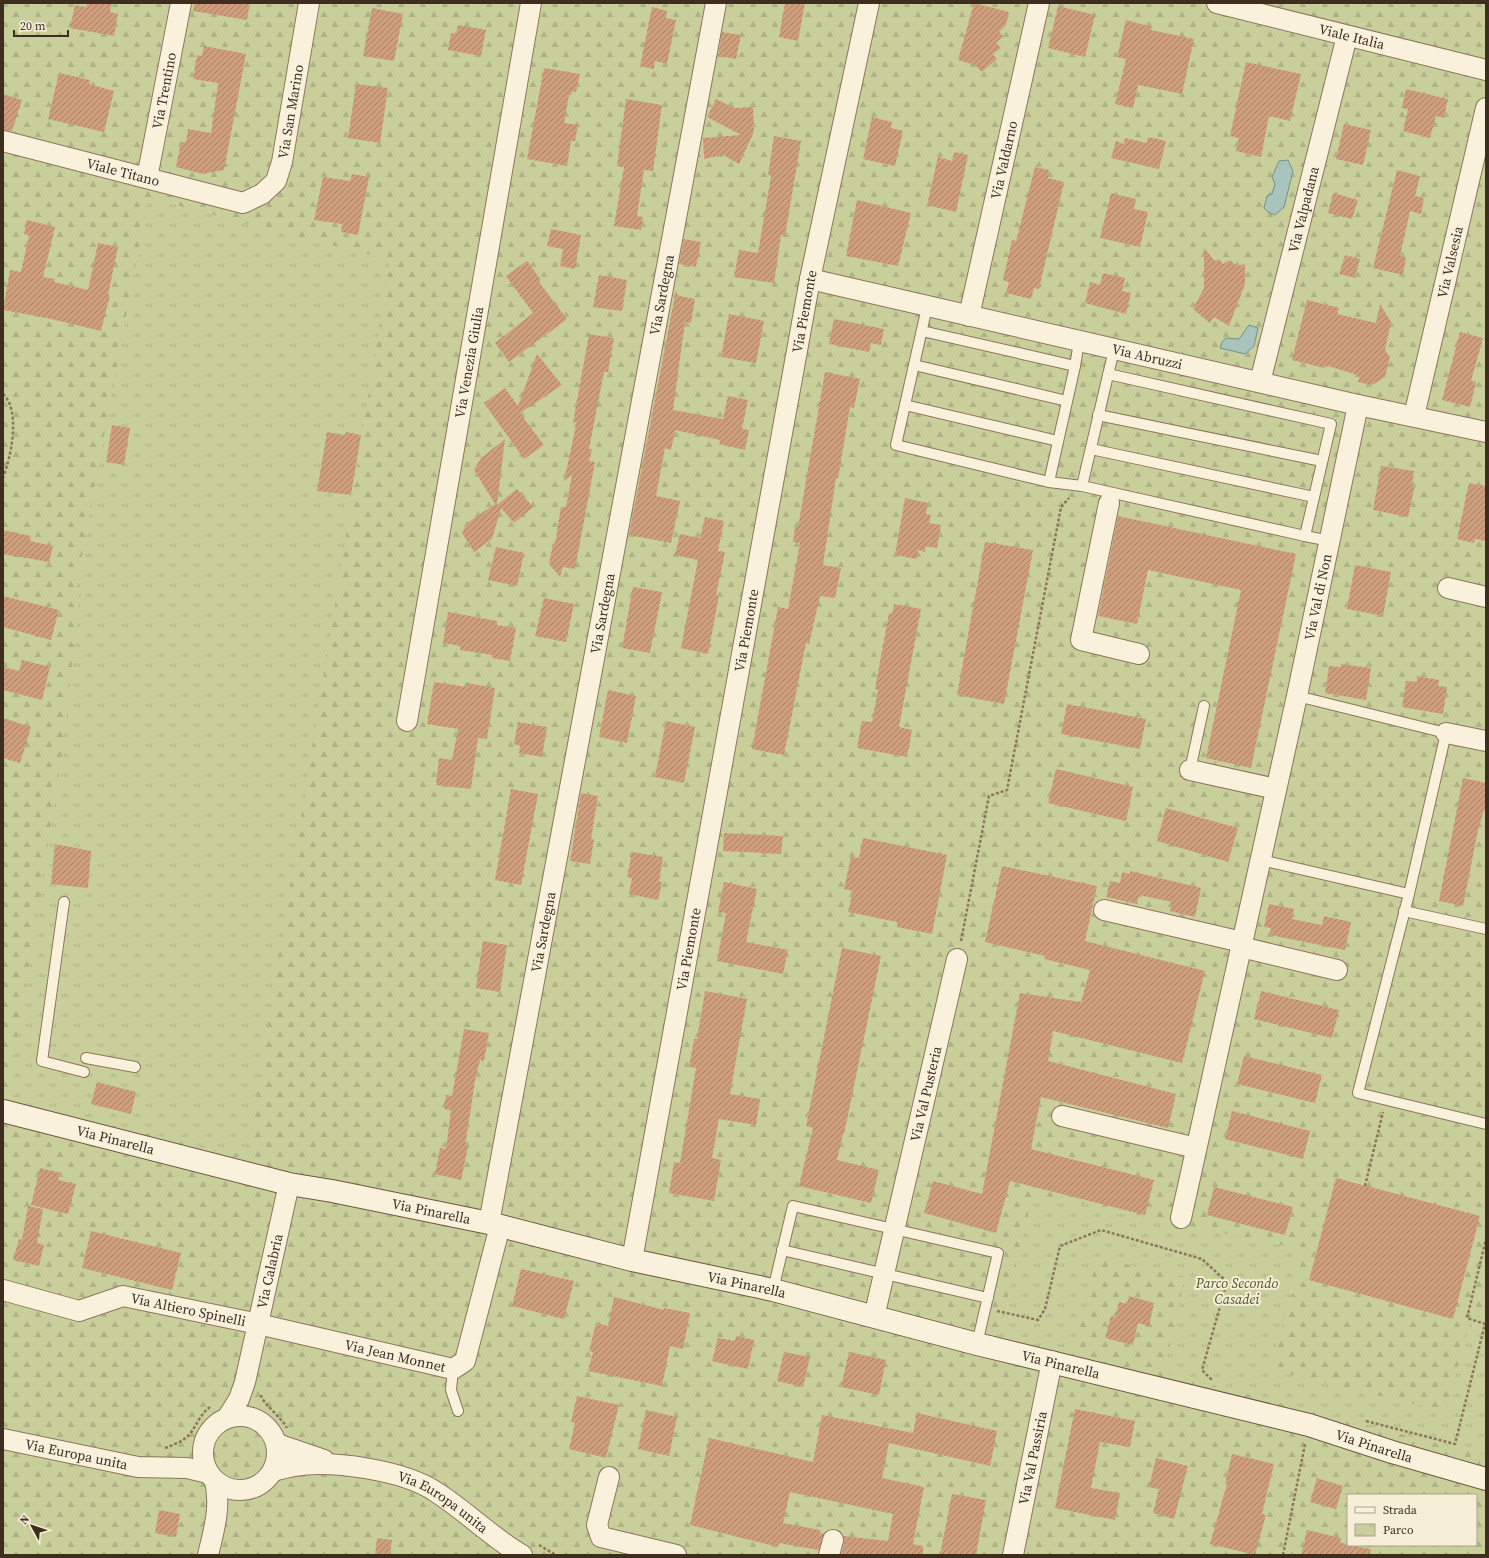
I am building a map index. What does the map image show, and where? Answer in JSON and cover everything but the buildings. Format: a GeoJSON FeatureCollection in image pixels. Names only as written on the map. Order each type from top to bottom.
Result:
{"type":"FeatureCollection","features":[{"type":"Feature","properties":{"kind":"street","name":"Via Trentino"},"geometry":{"type":"LineString","coordinates":[[147,178],[181,3]]}},
{"type":"Feature","properties":{"kind":"street","name":"Via San Marino"},"geometry":{"type":"LineString","coordinates":[[244,203],[262,194],[276,182],[282,162],[309,3]]}},
{"type":"Feature","properties":{"kind":"street","name":"Via Venezia Giulia"},"geometry":{"type":"LineString","coordinates":[[407,721],[531,3]]}},
{"type":"Feature","properties":{"kind":"street","name":"Via Sardegna"},"geometry":{"type":"LineString","coordinates":[[494,1225],[716,3]]}},
{"type":"Feature","properties":{"kind":"street","name":"Via Piemonte"},"geometry":{"type":"LineString","coordinates":[[632,1260],[810,279],[868,3]]}},
{"type":"Feature","properties":{"kind":"street","name":"Via Valdarno"},"geometry":{"type":"LineString","coordinates":[[969,316],[1039,3]]}},
{"type":"Feature","properties":{"kind":"street","name":"Viale Italia"},"geometry":{"type":"LineString","coordinates":[[1217,3],[1486,70]]}},
{"type":"Feature","properties":{"kind":"street","name":"Via Valpadana"},"geometry":{"type":"LineString","coordinates":[[1260,382],[1347,36]]}},
{"type":"Feature","properties":{"kind":"street","name":"Via Valsesia"},"geometry":{"type":"LineString","coordinates":[[1414,416],[1486,108]]}},
{"type":"Feature","properties":{"kind":"street","name":"Viale Titano"},"geometry":{"type":"LineString","coordinates":[[3,141],[244,203]]}},
{"type":"Feature","properties":{"kind":"street","name":"Via Abruzzi"},"geometry":{"type":"LineString","coordinates":[[810,279],[1097,348],[1486,432]]}},
{"type":"Feature","properties":{"kind":"street","name":"Via Val di Non"},"geometry":{"type":"LineString","coordinates":[[1181,1218],[1297,696],[1358,405]]}},
{"type":"Feature","properties":{"kind":"street"},"geometry":{"type":"LineString","coordinates":[[1109,502],[1081,640],[1139,654]]}},
{"type":"Feature","properties":{"kind":"street"},"geometry":{"type":"LineString","coordinates":[[1448,588],[1486,598]]}},
{"type":"Feature","properties":{"kind":"street"},"geometry":{"type":"LineString","coordinates":[[1446,733],[1486,742]]}},
{"type":"Feature","properties":{"kind":"street"},"geometry":{"type":"LineString","coordinates":[[1190,770],[1276,789]]}},
{"type":"Feature","properties":{"kind":"street"},"geometry":{"type":"LineString","coordinates":[[1104,910],[1337,970]]}},
{"type":"Feature","properties":{"kind":"street","name":"Via Val Pusteria"},"geometry":{"type":"LineString","coordinates":[[874,1317],[957,959]]}},
{"type":"Feature","properties":{"kind":"street","name":"Via Pinarella"},"geometry":{"type":"LineString","coordinates":[[3,1111],[289,1184],[332,1191],[494,1225],[632,1260],[773,1290],[977,1344],[1052,1361],[1309,1425],[1392,1452],[1486,1479]]}},
{"type":"Feature","properties":{"kind":"street"},"geometry":{"type":"LineString","coordinates":[[1062,1116],[1196,1148]]}},
{"type":"Feature","properties":{"kind":"street","name":"Via Calabria"},"geometry":{"type":"LineString","coordinates":[[257,1419],[252,1411],[258,1324],[289,1184]]}},
{"type":"Feature","properties":{"kind":"street","name":"Via Jean Monnet"},"geometry":{"type":"LineString","coordinates":[[258,1324],[453,1369],[465,1361],[494,1225]]}},
{"type":"Feature","properties":{"kind":"street","name":"Via Altiero Spinelli"},"geometry":{"type":"LineString","coordinates":[[3,1290],[79,1311],[123,1296],[258,1324]]}},
{"type":"Feature","properties":{"kind":"street","name":"Via Val Passiria"},"geometry":{"type":"LineString","coordinates":[[1013,1555],[1052,1361]]}},
{"type":"Feature","properties":{"kind":"street","name":"Via Calabria"},"geometry":{"type":"LineString","coordinates":[[220,1412],[239,1400],[253,1387]]}},
{"type":"Feature","properties":{"kind":"street"},"geometry":{"type":"LineString","coordinates":[[212,1477],[223,1486],[240,1490],[259,1485],[273,1471],[284,1439],[273,1434],[266,1425],[257,1419],[220,1412],[214,1426],[205,1440],[203,1451],[204,1462],[218,1492],[218,1517]]}},
{"type":"Feature","properties":{"kind":"street","name":"Via Europa unita"},"geometry":{"type":"LineString","coordinates":[[3,1439],[138,1467],[187,1468],[212,1477]]}},
{"type":"Feature","properties":{"kind":"street","name":"Via Europa unita"},"geometry":{"type":"LineString","coordinates":[[284,1439],[310,1456],[355,1468]]}},
{"type":"Feature","properties":{"kind":"street","name":"Via Europa unita"},"geometry":{"type":"LineString","coordinates":[[150,1467],[176,1460],[195,1449],[205,1440]]}},
{"type":"Feature","properties":{"kind":"street","name":"Via Europa unita"},"geometry":{"type":"LineString","coordinates":[[273,1471],[293,1466],[311,1465],[355,1468],[387,1473],[425,1486],[463,1511],[529,1549]]}},
{"type":"Feature","properties":{"kind":"street"},"geometry":{"type":"LineString","coordinates":[[609,1478],[597,1525],[601,1537],[676,1555]]}},
{"type":"Feature","properties":{"kind":"street"},"geometry":{"type":"LineString","coordinates":[[208,1555],[218,1517],[225,1504],[240,1490]]}},
{"type":"Feature","properties":{"kind":"lane"},"geometry":{"type":"LineString","coordinates":[[927,306],[896,445],[1049,482],[1082,486],[1330,541]]}},
{"type":"Feature","properties":{"kind":"lane"},"geometry":{"type":"LineString","coordinates":[[922,331],[1075,366]]}},
{"type":"Feature","properties":{"kind":"lane"},"geometry":{"type":"LineString","coordinates":[[1049,482],[1075,366],[1097,348],[1108,374],[1082,486]]}},
{"type":"Feature","properties":{"kind":"lane"},"geometry":{"type":"LineString","coordinates":[[914,365],[1067,401]]}},
{"type":"Feature","properties":{"kind":"lane"},"geometry":{"type":"LineString","coordinates":[[1108,374],[1331,424],[1305,536]]}},
{"type":"Feature","properties":{"kind":"lane"},"geometry":{"type":"LineString","coordinates":[[905,405],[1058,441]]}},
{"type":"Feature","properties":{"kind":"lane"},"geometry":{"type":"LineString","coordinates":[[1098,415],[1322,461]]}},
{"type":"Feature","properties":{"kind":"lane"},"geometry":{"type":"LineString","coordinates":[[1091,449],[1314,497]]}},
{"type":"Feature","properties":{"kind":"lane"},"geometry":{"type":"LineString","coordinates":[[1297,696],[1446,733],[1410,894],[1404,911],[1358,1093],[1486,1124]]}},
{"type":"Feature","properties":{"kind":"lane"},"geometry":{"type":"LineString","coordinates":[[1190,770],[1204,706]]}},
{"type":"Feature","properties":{"kind":"lane"},"geometry":{"type":"LineString","coordinates":[[1261,860],[1410,894]]}},
{"type":"Feature","properties":{"kind":"lane"},"geometry":{"type":"LineString","coordinates":[[64,902],[42,1061],[84,1072]]}},
{"type":"Feature","properties":{"kind":"lane"},"geometry":{"type":"LineString","coordinates":[[1404,911],[1486,929]]}},
{"type":"Feature","properties":{"kind":"lane"},"geometry":{"type":"LineString","coordinates":[[86,1058],[135,1067]]}},
{"type":"Feature","properties":{"kind":"lane"},"geometry":{"type":"LineString","coordinates":[[773,1290],[793,1206],[998,1254],[977,1344]]}},
{"type":"Feature","properties":{"kind":"lane"},"geometry":{"type":"LineString","coordinates":[[782,1250],[884,1274],[987,1303]]}},
{"type":"Feature","properties":{"kind":"lane"},"geometry":{"type":"LineString","coordinates":[[453,1369],[451,1390],[458,1411]]}},
{"type":"Feature","properties":{"kind":"path"},"geometry":{"type":"LineString","coordinates":[[3,394],[13,412],[10,458],[3,478]]}},
{"type":"Feature","properties":{"kind":"path"},"geometry":{"type":"LineString","coordinates":[[957,959],[989,796],[1007,790],[1061,506],[1072,494]]}},
{"type":"Feature","properties":{"kind":"path"},"geometry":{"type":"LineString","coordinates":[[1365,1186],[1383,1112]]}},
{"type":"Feature","properties":{"kind":"path"},"geometry":{"type":"LineString","coordinates":[[987,1303],[1018,1317],[1038,1320],[1045,1309],[1060,1246],[1101,1230],[1202,1259],[1227,1282],[1202,1370],[1214,1382]]}},
{"type":"Feature","properties":{"kind":"path"},"geometry":{"type":"LineString","coordinates":[[1365,1421],[1456,1444],[1485,1324],[1468,1318],[1486,1239]]}},
{"type":"Feature","properties":{"kind":"path"},"geometry":{"type":"LineString","coordinates":[[253,1387],[266,1404],[275,1411],[284,1439]]}},
{"type":"Feature","properties":{"kind":"path"},"geometry":{"type":"LineString","coordinates":[[160,1448],[183,1440],[189,1435],[200,1416],[220,1412]]}},
{"type":"Feature","properties":{"kind":"path"},"geometry":{"type":"LineString","coordinates":[[1283,1555],[1309,1425]]}},
{"type":"Feature","properties":{"kind":"path"},"geometry":{"type":"LineString","coordinates":[[529,1549],[556,1555]]}},
{"type":"Feature","properties":{"kind":"green space"},"geometry":{"type":"Polygon","coordinates":[[[3,3],[1486,3],[1486,1555],[3,1555],[3,3]]]}},
{"type":"Feature","properties":{"kind":"green space"},"geometry":{"type":"Polygon","coordinates":[[[148,198],[390,260],[247,1156],[7,1102],[59,774],[81,591],[76,589],[148,198]]]}},
{"type":"Feature","properties":{"kind":"green space","name":"Parco Secondo Casadei"},"geometry":{"type":"Polygon","coordinates":[[[1033,1193],[1300,1249],[1295,1286],[1269,1369],[1446,1412],[1472,1314],[1486,1318],[1486,1456],[1164,1373],[1185,1277],[1097,1258],[1073,1356],[998,1337],[1033,1193]]]}},
{"type":"Feature","properties":{"kind":"water"},"geometry":{"type":"Polygon","coordinates":[[[1288,160],[1293,171],[1284,207],[1275,215],[1268,212],[1264,208],[1267,196],[1272,194],[1275,184],[1272,177],[1279,161],[1288,160]]]}},
{"type":"Feature","properties":{"kind":"water"},"geometry":{"type":"Polygon","coordinates":[[[1249,325],[1258,328],[1254,346],[1245,354],[1220,348],[1222,342],[1226,338],[1239,339],[1249,325]]]}}]}
